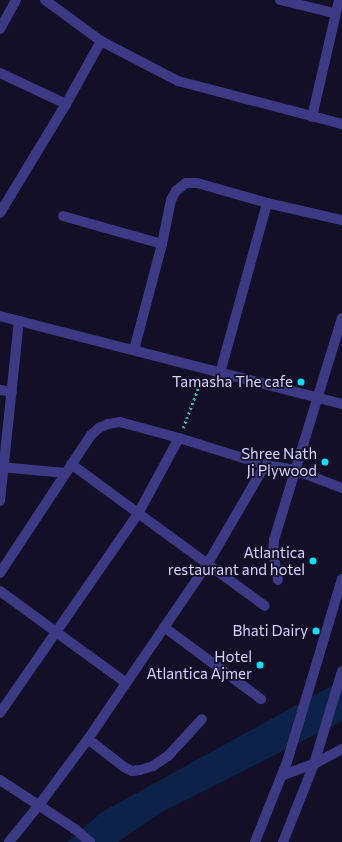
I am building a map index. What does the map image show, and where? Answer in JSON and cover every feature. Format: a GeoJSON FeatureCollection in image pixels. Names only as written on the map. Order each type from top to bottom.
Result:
{"type":"FeatureCollection","features":[{"type":"Feature","properties":{"kind":"street"},"geometry":{"type":"LineString","coordinates":[[0,29],[16,0]]}},
{"type":"Feature","properties":{"kind":"street"},"geometry":{"type":"LineString","coordinates":[[280,0],[334,13]]}},
{"type":"Feature","properties":{"kind":"street"},"geometry":{"type":"LineString","coordinates":[[312,117],[338,0]]}},
{"type":"Feature","properties":{"kind":"street"},"geometry":{"type":"LineString","coordinates":[[44,1],[100,41],[178,81],[342,124]]}},
{"type":"Feature","properties":{"kind":"street"},"geometry":{"type":"LineString","coordinates":[[0,214],[3,200],[66,104],[100,41]]}},
{"type":"Feature","properties":{"kind":"street"},"geometry":{"type":"LineString","coordinates":[[0,72],[66,104]]}},
{"type":"Feature","properties":{"kind":"street"},"geometry":{"type":"LineString","coordinates":[[134,350],[162,244],[171,200],[176,191],[186,183],[197,183],[267,203],[342,220]]}},
{"type":"Feature","properties":{"kind":"street"},"geometry":{"type":"LineString","coordinates":[[220,373],[267,203]]}},
{"type":"Feature","properties":{"kind":"street"},"geometry":{"type":"LineString","coordinates":[[63,216],[162,244]]}},
{"type":"Feature","properties":{"kind":"street"},"geometry":{"type":"LineString","coordinates":[[0,316],[342,404]]}},
{"type":"Feature","properties":{"kind":"street"},"geometry":{"type":"LineString","coordinates":[[278,580],[274,553],[274,540],[342,318]]}},
{"type":"Feature","properties":{"kind":"street"},"geometry":{"type":"LineString","coordinates":[[0,501],[2,468],[12,392],[19,321]]}},
{"type":"Feature","properties":{"kind":"street"},"geometry":{"type":"LineString","coordinates":[[0,390],[12,392]]}},
{"type":"Feature","properties":{"kind":"street"},"geometry":{"type":"LineString","coordinates":[[0,573],[91,435],[99,428],[108,424],[120,422],[179,438],[265,465],[295,470],[342,488]]}},
{"type":"Feature","properties":{"kind":"street"},"geometry":{"type":"LineString","coordinates":[[0,713],[139,512],[179,438]]}},
{"type":"Feature","properties":{"kind":"street"},"geometry":{"type":"LineString","coordinates":[[71,464],[139,512],[264,606]]}},
{"type":"Feature","properties":{"kind":"street"},"geometry":{"type":"LineString","coordinates":[[9,842],[39,805],[88,739],[208,563],[265,465]]}},
{"type":"Feature","properties":{"kind":"street"},"geometry":{"type":"LineString","coordinates":[[2,468],[66,473]]}},
{"type":"Feature","properties":{"kind":"street"},"geometry":{"type":"LineString","coordinates":[[255,842],[288,762],[342,579]]}},
{"type":"Feature","properties":{"kind":"street"},"geometry":{"type":"LineString","coordinates":[[0,591],[126,683]]}},
{"type":"Feature","properties":{"kind":"street"},"geometry":{"type":"LineString","coordinates":[[164,627],[261,699]]}},
{"type":"Feature","properties":{"kind":"street"},"geometry":{"type":"LineString","coordinates":[[283,842],[314,764],[342,671]]}},
{"type":"Feature","properties":{"kind":"street"},"geometry":{"type":"LineString","coordinates":[[88,739],[124,767],[132,771],[140,770],[153,766],[168,756],[202,719]]}},
{"type":"Feature","properties":{"kind":"street"},"geometry":{"type":"LineString","coordinates":[[283,775],[314,764],[342,749]]}},
{"type":"Feature","properties":{"kind":"street"},"geometry":{"type":"LineString","coordinates":[[0,780],[75,829],[90,842]]}},
{"type":"Feature","properties":{"kind":"path"},"geometry":{"type":"LineString","coordinates":[[179,438],[206,368]]}},
{"type":"Feature","properties":{"kind":"water"},"geometry":{"type":"Polygon","coordinates":[[[342,680],[342,721],[160,813],[118,842],[67,842],[102,812],[342,680]]]}},
{"type":"Feature","properties":{"kind":"place","name":"Tamasha The cafe"},"geometry":{"type":"Point","coordinates":[301,382]}},
{"type":"Feature","properties":{"kind":"place","name":"Shree Nath Ji Plywood"},"geometry":{"type":"Point","coordinates":[325,462]}},
{"type":"Feature","properties":{"kind":"place","name":"Atlantica restaurant and hotel"},"geometry":{"type":"Point","coordinates":[313,561]}},
{"type":"Feature","properties":{"kind":"place","name":"Bhati Dairy"},"geometry":{"type":"Point","coordinates":[316,631]}},
{"type":"Feature","properties":{"kind":"place","name":"Hotel Atlantica Ajmer"},"geometry":{"type":"Point","coordinates":[260,665]}}]}
